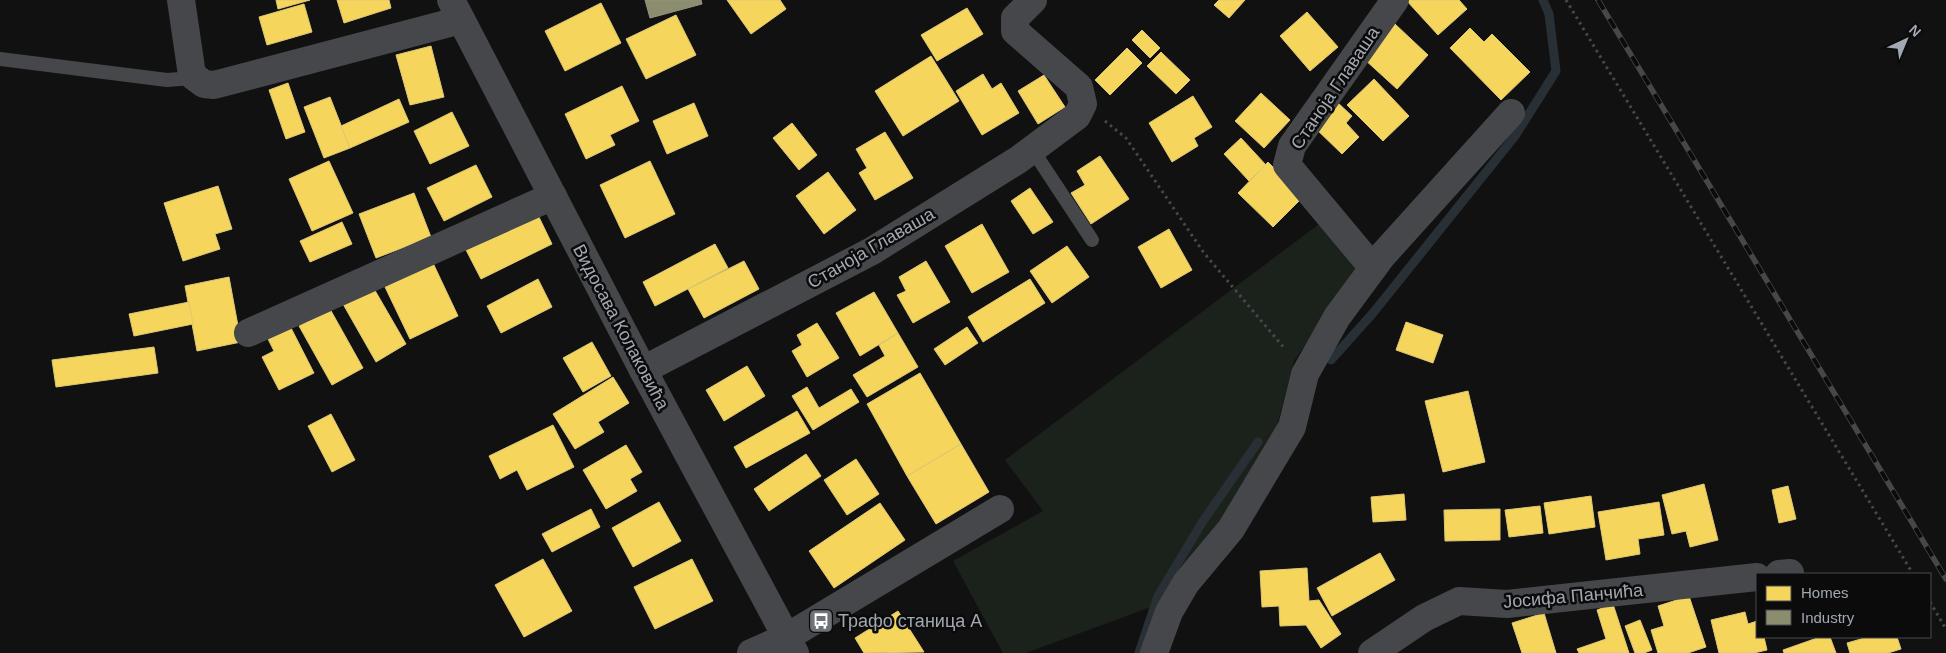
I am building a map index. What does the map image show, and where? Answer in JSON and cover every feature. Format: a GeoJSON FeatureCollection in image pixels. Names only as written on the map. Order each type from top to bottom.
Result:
{"type":"FeatureCollection","features":[{"type":"Feature","properties":{"kind":"street"},"geometry":{"type":"LineString","coordinates":[[180,0],[192,75],[204,84],[214,85],[456,10]]}},
{"type":"Feature","properties":{"kind":"street"},"geometry":{"type":"LineString","coordinates":[[1033,0],[1015,18],[1015,31],[1079,88],[1083,104]]}},
{"type":"Feature","properties":{"kind":"street","name":"Станоја Главаша"},"geometry":{"type":"LineString","coordinates":[[1374,268],[1286,165],[1292,146],[1395,0]]}},
{"type":"Feature","properties":{"kind":"street","name":"Видосава Колаковића"},"geometry":{"type":"LineString","coordinates":[[456,10],[643,370],[791,645]]}},
{"type":"Feature","properties":{"kind":"street","name":"Станоја Главаша"},"geometry":{"type":"LineString","coordinates":[[643,370],[872,251],[1032,149],[1077,116],[1083,104]]}},
{"type":"Feature","properties":{"kind":"street"},"geometry":{"type":"LineString","coordinates":[[1154,653],[1169,612],[1182,590],[1231,530],[1292,427],[1305,374],[1337,317],[1374,268],[1511,113]]}},
{"type":"Feature","properties":{"kind":"street"},"geometry":{"type":"LineString","coordinates":[[248,333],[552,196]]}},
{"type":"Feature","properties":{"kind":"street"},"geometry":{"type":"LineString","coordinates":[[751,653],[791,645],[1000,509]]}},
{"type":"Feature","properties":{"kind":"street","name":"Јосифа Панчића"},"geometry":{"type":"LineString","coordinates":[[1372,653],[1424,618],[1459,601],[1507,604],[1756,577]]}},
{"type":"Feature","properties":{"kind":"lane"},"geometry":{"type":"LineString","coordinates":[[0,59],[167,80],[180,79],[192,75]]}},
{"type":"Feature","properties":{"kind":"lane"},"geometry":{"type":"LineString","coordinates":[[1032,149],[1092,240]]}},
{"type":"Feature","properties":{"kind":"path"},"geometry":{"type":"LineString","coordinates":[[1566,0],[1912,573]]}},
{"type":"Feature","properties":{"kind":"path"},"geometry":{"type":"LineString","coordinates":[[1083,104],[1126,138],[1204,253],[1305,374]]}},
{"type":"Feature","properties":{"kind":"path"},"geometry":{"type":"LineString","coordinates":[[1931,604],[1946,629]]}},
{"type":"Feature","properties":{"kind":"shaded area"},"geometry":{"type":"Polygon","coordinates":[[[1319,224],[1358,265],[1346,287],[1294,361],[1272,445],[1244,495],[1162,603],[1026,653],[1003,653],[953,561],[1043,511],[1005,460],[1319,224]]]}},
{"type":"Feature","properties":{"kind":"building: Homes"},"geometry":{"type":"Polygon","coordinates":[[[276,0],[310,0],[278,9],[276,0]]]}},
{"type":"Feature","properties":{"kind":"building: Homes"},"geometry":{"type":"Polygon","coordinates":[[[337,0],[389,0],[391,8],[344,23],[337,0]]]}},
{"type":"Feature","properties":{"kind":"building: Homes"},"geometry":{"type":"Polygon","coordinates":[[[727,0],[780,0],[786,9],[751,34],[727,0]]]}},
{"type":"Feature","properties":{"kind":"building: Homes"},"geometry":{"type":"Polygon","coordinates":[[[1219,0],[1245,0],[1229,18],[1214,5],[1219,0]]]}},
{"type":"Feature","properties":{"kind":"building: Homes"},"geometry":{"type":"Polygon","coordinates":[[[1406,0],[1459,0],[1467,9],[1438,35],[1406,0]]]}},
{"type":"Feature","properties":{"kind":"building: Homes"},"geometry":{"type":"Polygon","coordinates":[[[601,3],[621,43],[565,71],[545,31],[601,3]]]}},
{"type":"Feature","properties":{"kind":"building: Homes"},"geometry":{"type":"Polygon","coordinates":[[[304,4],[312,32],[267,45],[259,17],[304,4]]]}},
{"type":"Feature","properties":{"kind":"building: Homes"},"geometry":{"type":"Polygon","coordinates":[[[967,8],[983,34],[937,61],[921,35],[967,8]]]}},
{"type":"Feature","properties":{"kind":"building: Homes"},"geometry":{"type":"Polygon","coordinates":[[[1307,12],[1338,47],[1310,71],[1280,36],[1307,12]]]}},
{"type":"Feature","properties":{"kind":"building: Homes"},"geometry":{"type":"Polygon","coordinates":[[[676,15],[696,55],[646,79],[626,39],[676,15]]]}},
{"type":"Feature","properties":{"kind":"building: Homes"},"geometry":{"type":"Polygon","coordinates":[[[1395,24],[1428,55],[1397,89],[1363,58],[1395,24]]]}},
{"type":"Feature","properties":{"kind":"building: Homes"},"geometry":{"type":"Polygon","coordinates":[[[1470,28],[1484,42],[1492,34],[1530,72],[1501,100],[1450,48],[1470,28]]]}},
{"type":"Feature","properties":{"kind":"building: Homes"},"geometry":{"type":"Polygon","coordinates":[[[1142,30],[1160,48],[1150,58],[1132,40],[1142,30]]]}},
{"type":"Feature","properties":{"kind":"building: Homes"},"geometry":{"type":"Polygon","coordinates":[[[431,46],[444,97],[410,105],[396,55],[431,46]]]}},
{"type":"Feature","properties":{"kind":"building: Homes"},"geometry":{"type":"Polygon","coordinates":[[[1127,48],[1142,63],[1110,95],[1095,80],[1127,48]]]}},
{"type":"Feature","properties":{"kind":"building: Homes"},"geometry":{"type":"Polygon","coordinates":[[[1161,52],[1190,80],[1176,94],[1147,66],[1161,52]]]}},
{"type":"Feature","properties":{"kind":"building: Homes"},"geometry":{"type":"Polygon","coordinates":[[[931,56],[959,101],[903,136],[875,91],[931,56]]]}},
{"type":"Feature","properties":{"kind":"building: Homes"},"geometry":{"type":"Polygon","coordinates":[[[983,74],[992,89],[1001,83],[1019,113],[982,135],[956,91],[983,74]]]}},
{"type":"Feature","properties":{"kind":"building: Homes"},"geometry":{"type":"Polygon","coordinates":[[[1044,75],[1065,107],[1038,124],[1018,91],[1044,75]]]}},
{"type":"Feature","properties":{"kind":"building: Homes"},"geometry":{"type":"Polygon","coordinates":[[[1374,79],[1409,116],[1383,141],[1347,105],[1374,79]]]}},
{"type":"Feature","properties":{"kind":"building: Homes"},"geometry":{"type":"Polygon","coordinates":[[[288,83],[305,132],[286,139],[269,90],[288,83]]]}},
{"type":"Feature","properties":{"kind":"building: Homes"},"geometry":{"type":"Polygon","coordinates":[[[622,86],[639,121],[610,135],[615,145],[586,159],[565,114],[622,86]]]}},
{"type":"Feature","properties":{"kind":"building: Homes"},"geometry":{"type":"Polygon","coordinates":[[[1261,93],[1290,120],[1264,148],[1235,121],[1261,93]]]}},
{"type":"Feature","properties":{"kind":"building: Homes"},"geometry":{"type":"Polygon","coordinates":[[[1193,96],[1212,127],[1194,138],[1198,146],[1172,162],[1149,123],[1193,96]]]}},
{"type":"Feature","properties":{"kind":"building: Homes"},"geometry":{"type":"Polygon","coordinates":[[[330,97],[350,148],[324,158],[304,107],[330,97]]]}},
{"type":"Feature","properties":{"kind":"building: Homes"},"geometry":{"type":"Polygon","coordinates":[[[399,99],[409,122],[350,148],[341,126],[399,99]]]}},
{"type":"Feature","properties":{"kind":"building: Homes"},"geometry":{"type":"Polygon","coordinates":[[[1336,101],[1352,116],[1346,123],[1359,137],[1342,154],[1313,126],[1336,101]]]}},
{"type":"Feature","properties":{"kind":"building: Homes"},"geometry":{"type":"Polygon","coordinates":[[[694,103],[708,136],[667,154],[653,121],[694,103]]]}},
{"type":"Feature","properties":{"kind":"building: Homes"},"geometry":{"type":"Polygon","coordinates":[[[452,112],[469,146],[430,164],[414,131],[452,112]]]}},
{"type":"Feature","properties":{"kind":"building: Homes"},"geometry":{"type":"Polygon","coordinates":[[[792,123],[817,155],[799,170],[773,138],[792,123]]]}},
{"type":"Feature","properties":{"kind":"building: Homes"},"geometry":{"type":"Polygon","coordinates":[[[885,132],[913,178],[875,200],[859,173],[867,168],[856,149],[885,132]]]}},
{"type":"Feature","properties":{"kind":"building: Homes"},"geometry":{"type":"Polygon","coordinates":[[[1241,138],[1266,165],[1249,181],[1224,154],[1241,138]]]}},
{"type":"Feature","properties":{"kind":"building: Homes"},"geometry":{"type":"Polygon","coordinates":[[[1100,156],[1129,199],[1091,224],[1071,193],[1085,185],[1077,171],[1100,156]]]}},
{"type":"Feature","properties":{"kind":"building: Homes"},"geometry":{"type":"Polygon","coordinates":[[[329,161],[353,213],[312,231],[289,179],[329,161]]]}},
{"type":"Feature","properties":{"kind":"building: Homes"},"geometry":{"type":"Polygon","coordinates":[[[650,161],[675,214],[625,238],[600,185],[650,161]]]}},
{"type":"Feature","properties":{"kind":"building: Homes"},"geometry":{"type":"Polygon","coordinates":[[[1268,162],[1303,197],[1273,227],[1238,193],[1268,162]]]}},
{"type":"Feature","properties":{"kind":"building: Homes"},"geometry":{"type":"Polygon","coordinates":[[[476,165],[492,197],[444,221],[427,188],[476,165]]]}},
{"type":"Feature","properties":{"kind":"building: Homes"},"geometry":{"type":"Polygon","coordinates":[[[828,172],[856,210],[824,234],[796,196],[828,172]]]}},
{"type":"Feature","properties":{"kind":"building: Homes"},"geometry":{"type":"Polygon","coordinates":[[[218,186],[232,229],[215,234],[220,249],[183,261],[164,203],[218,186]]]}},
{"type":"Feature","properties":{"kind":"building: Homes"},"geometry":{"type":"Polygon","coordinates":[[[1030,188],[1053,222],[1033,234],[1011,201],[1030,188]]]}},
{"type":"Feature","properties":{"kind":"building: Homes"},"geometry":{"type":"Polygon","coordinates":[[[414,193],[431,237],[376,258],[359,214],[414,193]]]}},
{"type":"Feature","properties":{"kind":"building: Homes"},"geometry":{"type":"Polygon","coordinates":[[[537,213],[552,244],[481,279],[465,248],[537,213]]]}},
{"type":"Feature","properties":{"kind":"building: Homes"},"geometry":{"type":"Polygon","coordinates":[[[342,222],[352,244],[310,262],[300,241],[342,222]]]}},
{"type":"Feature","properties":{"kind":"building: Homes"},"geometry":{"type":"Polygon","coordinates":[[[982,224],[1009,272],[972,293],[945,246],[982,224]]]}},
{"type":"Feature","properties":{"kind":"building: Homes"},"geometry":{"type":"Polygon","coordinates":[[[1169,229],[1192,270],[1161,288],[1138,247],[1169,229]]]}},
{"type":"Feature","properties":{"kind":"building: Homes"},"geometry":{"type":"Polygon","coordinates":[[[715,244],[728,268],[655,306],[643,282],[715,244]]]}},
{"type":"Feature","properties":{"kind":"building: Homes"},"geometry":{"type":"Polygon","coordinates":[[[1067,246],[1089,277],[1052,303],[1030,271],[1067,246]]]}},
{"type":"Feature","properties":{"kind":"building: Homes"},"geometry":{"type":"Polygon","coordinates":[[[744,261],[759,289],[704,318],[688,289],[744,261]]]}},
{"type":"Feature","properties":{"kind":"building: Homes"},"geometry":{"type":"Polygon","coordinates":[[[926,261],[950,302],[913,323],[897,295],[906,291],[899,277],[926,261]]]}},
{"type":"Feature","properties":{"kind":"building: Homes"},"geometry":{"type":"Polygon","coordinates":[[[433,263],[458,316],[410,339],[385,287],[433,263]]]}},
{"type":"Feature","properties":{"kind":"building: Homes"},"geometry":{"type":"Polygon","coordinates":[[[229,277],[241,342],[197,351],[185,286],[229,277]]]}},
{"type":"Feature","properties":{"kind":"building: Homes"},"geometry":{"type":"Polygon","coordinates":[[[538,279],[552,307],[501,333],[487,306],[538,279]]]}},
{"type":"Feature","properties":{"kind":"building: Homes"},"geometry":{"type":"Polygon","coordinates":[[[1030,279],[1045,303],[983,342],[968,317],[1030,279]]]}},
{"type":"Feature","properties":{"kind":"building: Homes"},"geometry":{"type":"Polygon","coordinates":[[[373,287],[406,344],[376,362],[343,304],[373,287]]]}},
{"type":"Feature","properties":{"kind":"building: Homes"},"geometry":{"type":"Polygon","coordinates":[[[874,292],[898,333],[860,356],[836,313],[874,292]]]}},
{"type":"Feature","properties":{"kind":"building: Homes"},"geometry":{"type":"Polygon","coordinates":[[[189,302],[193,324],[134,336],[129,314],[189,302]]]}},
{"type":"Feature","properties":{"kind":"building: Homes"},"geometry":{"type":"Polygon","coordinates":[[[330,309],[363,368],[332,385],[299,326],[330,309]]]}},
{"type":"Feature","properties":{"kind":"building: Homes"},"geometry":{"type":"Polygon","coordinates":[[[1406,322],[1443,335],[1433,363],[1396,350],[1406,322]]]}},
{"type":"Feature","properties":{"kind":"building: Homes"},"geometry":{"type":"Polygon","coordinates":[[[817,323],[839,358],[807,377],[792,351],[802,345],[797,335],[817,323]]]}},
{"type":"Feature","properties":{"kind":"building: Homes"},"geometry":{"type":"Polygon","coordinates":[[[289,324],[314,373],[279,390],[262,357],[274,351],[266,335],[289,324]]]}},
{"type":"Feature","properties":{"kind":"building: Homes"},"geometry":{"type":"Polygon","coordinates":[[[967,327],[978,343],[945,365],[934,349],[967,327]]]}},
{"type":"Feature","properties":{"kind":"building: Homes"},"geometry":{"type":"Polygon","coordinates":[[[898,333],[918,367],[867,397],[853,375],[885,356],[879,345],[898,333]]]}},
{"type":"Feature","properties":{"kind":"building: Homes"},"geometry":{"type":"Polygon","coordinates":[[[592,342],[611,376],[583,392],[563,358],[592,342]]]}},
{"type":"Feature","properties":{"kind":"building: Homes"},"geometry":{"type":"Polygon","coordinates":[[[154,347],[158,373],[56,387],[52,360],[154,347]]]}},
{"type":"Feature","properties":{"kind":"building: Homes"},"geometry":{"type":"Polygon","coordinates":[[[747,366],[765,396],[724,421],[706,390],[747,366]]]}},
{"type":"Feature","properties":{"kind":"building: Homes"},"geometry":{"type":"Polygon","coordinates":[[[920,373],[961,444],[907,476],[867,404],[920,373]]]}},
{"type":"Feature","properties":{"kind":"building: Homes"},"geometry":{"type":"Polygon","coordinates":[[[613,377],[629,403],[598,422],[604,432],[575,449],[553,414],[613,377]]]}},
{"type":"Feature","properties":{"kind":"building: Homes"},"geometry":{"type":"Polygon","coordinates":[[[807,387],[819,408],[851,389],[859,402],[813,430],[792,396],[807,387]]]}},
{"type":"Feature","properties":{"kind":"building: Homes"},"geometry":{"type":"Polygon","coordinates":[[[1468,391],[1485,462],[1443,472],[1425,401],[1468,391]]]}},
{"type":"Feature","properties":{"kind":"building: Homes"},"geometry":{"type":"Polygon","coordinates":[[[797,411],[810,433],[746,468],[734,447],[797,411]]]}},
{"type":"Feature","properties":{"kind":"building: Homes"},"geometry":{"type":"Polygon","coordinates":[[[331,414],[355,460],[332,472],[308,426],[331,414]]]}},
{"type":"Feature","properties":{"kind":"building: Homes"},"geometry":{"type":"Polygon","coordinates":[[[553,425],[574,467],[527,490],[517,470],[500,479],[489,456],[553,425]]]}},
{"type":"Feature","properties":{"kind":"building: Homes"},"geometry":{"type":"Polygon","coordinates":[[[961,444],[989,492],[936,524],[907,476],[961,444]]]}},
{"type":"Feature","properties":{"kind":"building: Homes"},"geometry":{"type":"Polygon","coordinates":[[[626,445],[642,472],[630,479],[637,491],[606,509],[583,470],[626,445]]]}},
{"type":"Feature","properties":{"kind":"building: Homes"},"geometry":{"type":"Polygon","coordinates":[[[806,454],[821,476],[769,511],[754,489],[806,454]]]}},
{"type":"Feature","properties":{"kind":"building: Homes"},"geometry":{"type":"Polygon","coordinates":[[[856,459],[879,494],[847,515],[824,480],[856,459]]]}},
{"type":"Feature","properties":{"kind":"building: Homes"},"geometry":{"type":"Polygon","coordinates":[[[1704,484],[1718,540],[1690,547],[1686,531],[1672,534],[1662,495],[1704,484]]]}},
{"type":"Feature","properties":{"kind":"building: Homes"},"geometry":{"type":"Polygon","coordinates":[[[1788,486],[1796,519],[1779,523],[1772,490],[1788,486]]]}},
{"type":"Feature","properties":{"kind":"building: Homes"},"geometry":{"type":"Polygon","coordinates":[[[1404,494],[1406,520],[1373,522],[1371,497],[1404,494]]]}},
{"type":"Feature","properties":{"kind":"building: Homes"},"geometry":{"type":"Polygon","coordinates":[[[1591,496],[1595,527],[1549,534],[1544,503],[1591,496]]]}},
{"type":"Feature","properties":{"kind":"building: Homes"},"geometry":{"type":"Polygon","coordinates":[[[659,502],[681,541],[633,567],[612,528],[659,502]]]}},
{"type":"Feature","properties":{"kind":"building: Homes"},"geometry":{"type":"Polygon","coordinates":[[[1659,502],[1664,535],[1638,539],[1640,554],[1606,560],[1598,512],[1659,502]]]}},
{"type":"Feature","properties":{"kind":"building: Homes"},"geometry":{"type":"Polygon","coordinates":[[[880,503],[905,540],[834,588],[809,551],[880,503]]]}},
{"type":"Feature","properties":{"kind":"building: Homes"},"geometry":{"type":"Polygon","coordinates":[[[1540,506],[1543,533],[1509,537],[1505,510],[1540,506]]]}},
{"type":"Feature","properties":{"kind":"building: Homes"},"geometry":{"type":"Polygon","coordinates":[[[591,509],[600,527],[552,552],[542,534],[591,509]]]}},
{"type":"Feature","properties":{"kind":"building: Homes"},"geometry":{"type":"Polygon","coordinates":[[[1500,509],[1500,540],[1445,541],[1444,510],[1500,509]]]}},
{"type":"Feature","properties":{"kind":"building: Homes"},"geometry":{"type":"Polygon","coordinates":[[[1380,553],[1395,580],[1332,616],[1317,588],[1380,553]]]}},
{"type":"Feature","properties":{"kind":"building: Homes"},"geometry":{"type":"Polygon","coordinates":[[[543,559],[572,611],[524,637],[495,585],[543,559]]]}},
{"type":"Feature","properties":{"kind":"building: Homes"},"geometry":{"type":"Polygon","coordinates":[[[692,559],[713,601],[655,629],[634,587],[692,559]]]}},
{"type":"Feature","properties":{"kind":"building: Homes"},"geometry":{"type":"Polygon","coordinates":[[[1307,568],[1309,601],[1319,600],[1341,634],[1321,648],[1306,625],[1280,626],[1279,606],[1262,607],[1260,571],[1307,568]]]}},
{"type":"Feature","properties":{"kind":"building: Homes"},"geometry":{"type":"Polygon","coordinates":[[[1689,596],[1706,647],[1688,653],[1658,653],[1651,630],[1664,626],[1658,606],[1689,596]]]}},
{"type":"Feature","properties":{"kind":"building: Homes"},"geometry":{"type":"Polygon","coordinates":[[[1613,604],[1629,653],[1579,653],[1577,649],[1606,639],[1597,610],[1613,604]]]}},
{"type":"Feature","properties":{"kind":"building: Homes"},"geometry":{"type":"Polygon","coordinates":[[[898,611],[924,652],[864,653],[855,638],[898,611]]]}},
{"type":"Feature","properties":{"kind":"building: Homes"},"geometry":{"type":"Polygon","coordinates":[[[1745,612],[1748,624],[1756,621],[1756,638],[1764,638],[1767,650],[1754,653],[1719,653],[1711,620],[1745,612]]]}},
{"type":"Feature","properties":{"kind":"building: Homes"},"geometry":{"type":"Polygon","coordinates":[[[1544,613],[1556,653],[1522,653],[1512,623],[1544,613]]]}},
{"type":"Feature","properties":{"kind":"building: Homes"},"geometry":{"type":"Polygon","coordinates":[[[1640,620],[1652,650],[1644,653],[1635,653],[1625,626],[1640,620]]]}},
{"type":"Feature","properties":{"kind":"building: Homes"},"geometry":{"type":"Polygon","coordinates":[[[1817,638],[1830,638],[1836,653],[1784,653],[1783,650],[1817,638]]]}},
{"type":"Feature","properties":{"kind":"building: Homes"},"geometry":{"type":"Polygon","coordinates":[[[1864,638],[1897,638],[1901,649],[1888,653],[1850,653],[1847,643],[1864,638]]]}},
{"type":"Feature","properties":{"kind":"building: Industry"},"geometry":{"type":"Polygon","coordinates":[[[645,0],[701,0],[702,4],[650,18],[645,0]]]}},
{"type":"Feature","properties":{"kind":"waterway"},"geometry":{"type":"LineString","coordinates":[[1331,360],[1373,313],[1515,136],[1556,71],[1549,14],[1543,0]]}},
{"type":"Feature","properties":{"kind":"waterway"},"geometry":{"type":"LineString","coordinates":[[1139,653],[1158,596],[1203,521],[1258,442]]}},
{"type":"Feature","properties":{"kind":"railway"},"geometry":{"type":"LineString","coordinates":[[1598,0],[1946,579]]}},
{"type":"Feature","properties":{"kind":"place","name":"Трафо станица А"},"geometry":{"type":"Point","coordinates":[821,621]}}]}
